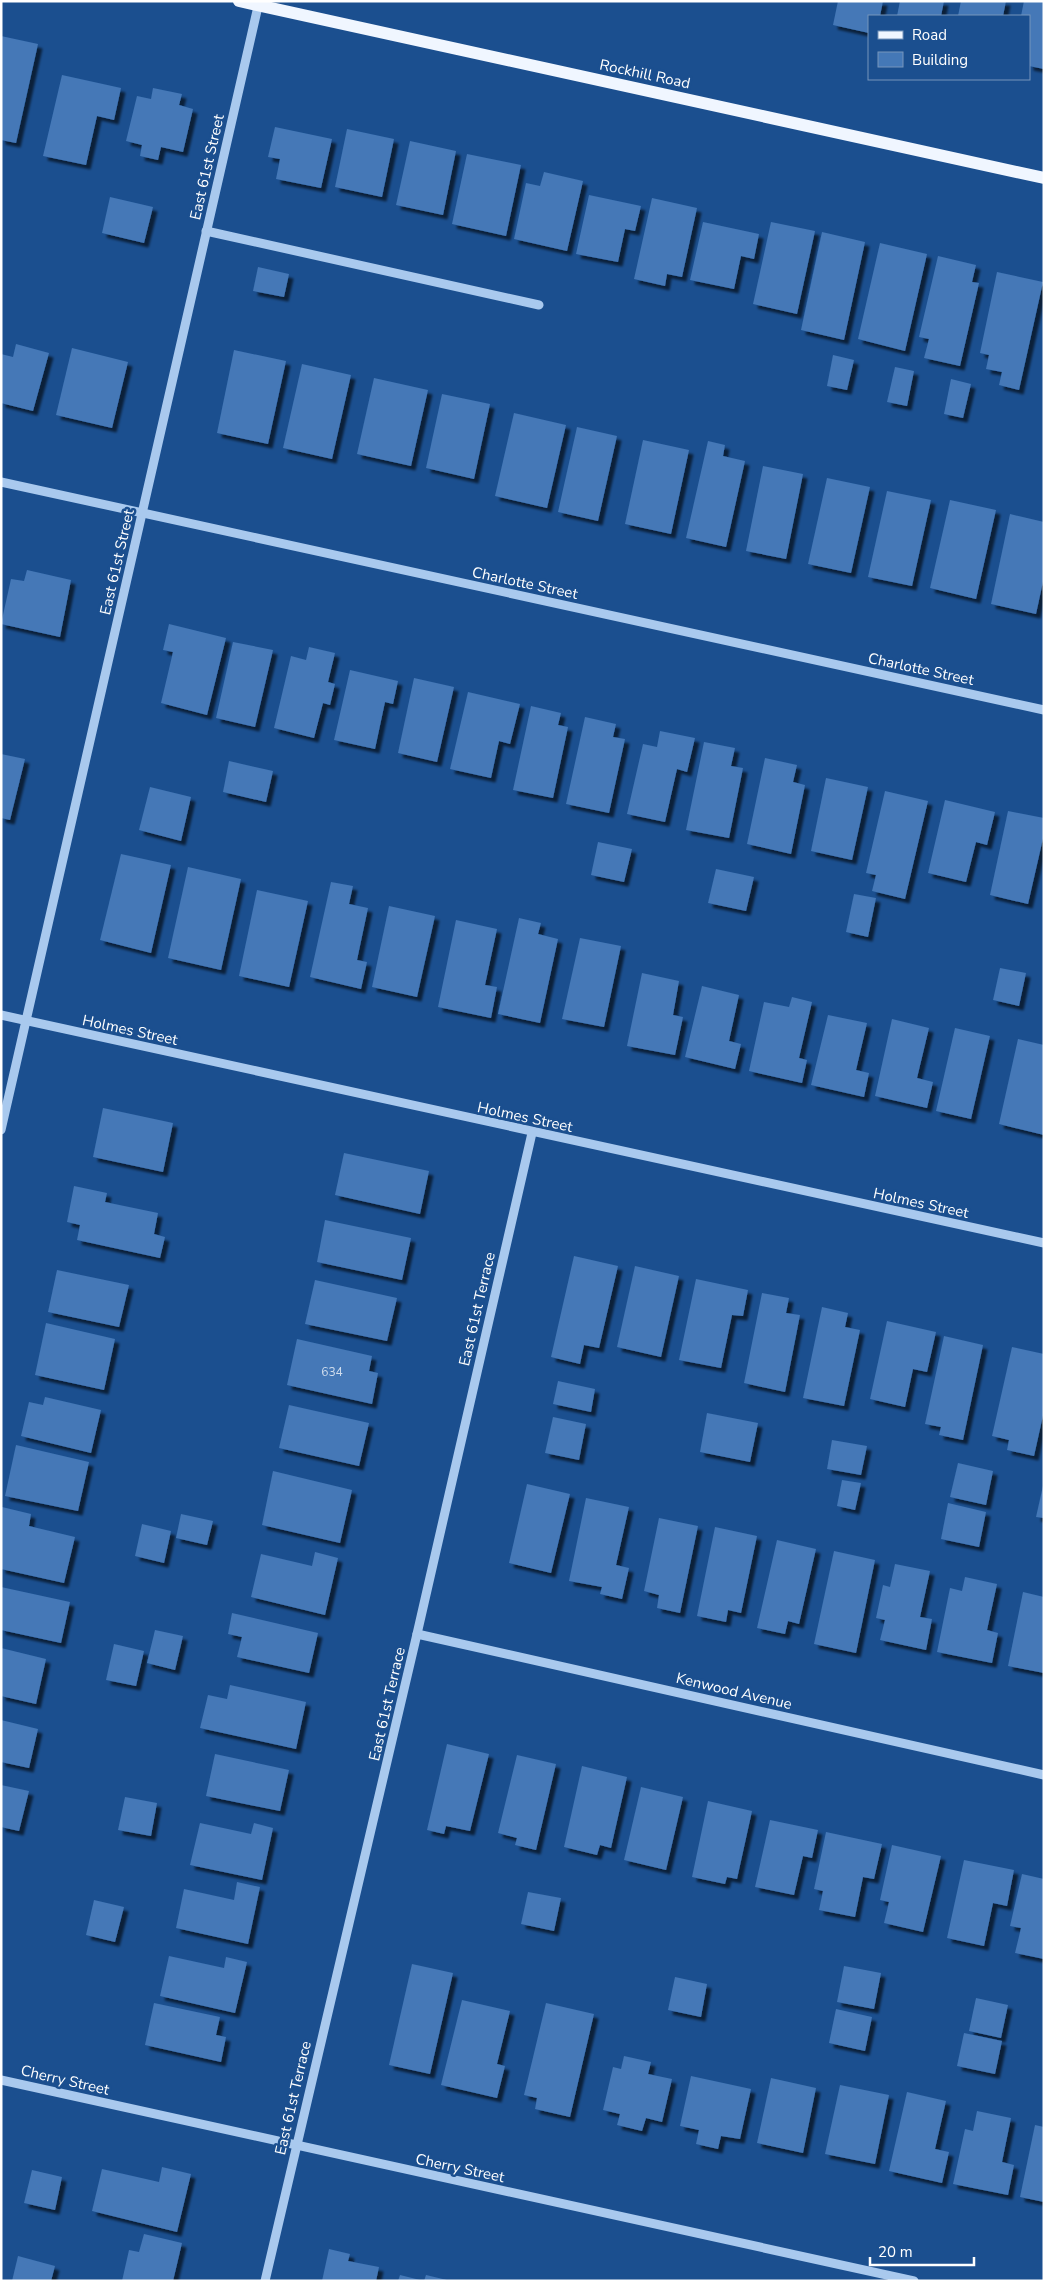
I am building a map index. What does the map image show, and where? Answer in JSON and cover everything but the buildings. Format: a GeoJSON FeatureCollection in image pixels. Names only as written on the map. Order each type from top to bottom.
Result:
{"type":"FeatureCollection","features":[{"type":"Feature","properties":{"kind":"main road","name":"Rockhill Road"},"geometry":{"type":"LineString","coordinates":[[239,1],[259,3],[1044,178]]}},
{"type":"Feature","properties":{"kind":"street","name":"East 61st Street"},"geometry":{"type":"LineString","coordinates":[[1,1130],[259,3]]}},
{"type":"Feature","properties":{"kind":"street"},"geometry":{"type":"LineString","coordinates":[[206,231],[539,305]]}},
{"type":"Feature","properties":{"kind":"street","name":"Charlotte Street"},"geometry":{"type":"LineString","coordinates":[[1,482],[1044,710]]}},
{"type":"Feature","properties":{"kind":"street","name":"Holmes Street"},"geometry":{"type":"LineString","coordinates":[[1,1016],[1044,1243]]}},
{"type":"Feature","properties":{"kind":"street","name":"East 61st Terrace"},"geometry":{"type":"LineString","coordinates":[[265,2281],[295,2146],[418,1634],[532,1133]]}},
{"type":"Feature","properties":{"kind":"street","name":"Kenwood Avenue"},"geometry":{"type":"LineString","coordinates":[[418,1634],[1044,1775]]}},
{"type":"Feature","properties":{"kind":"street","name":"Cherry Street"},"geometry":{"type":"LineString","coordinates":[[1,2080],[914,2281]]}}]}
